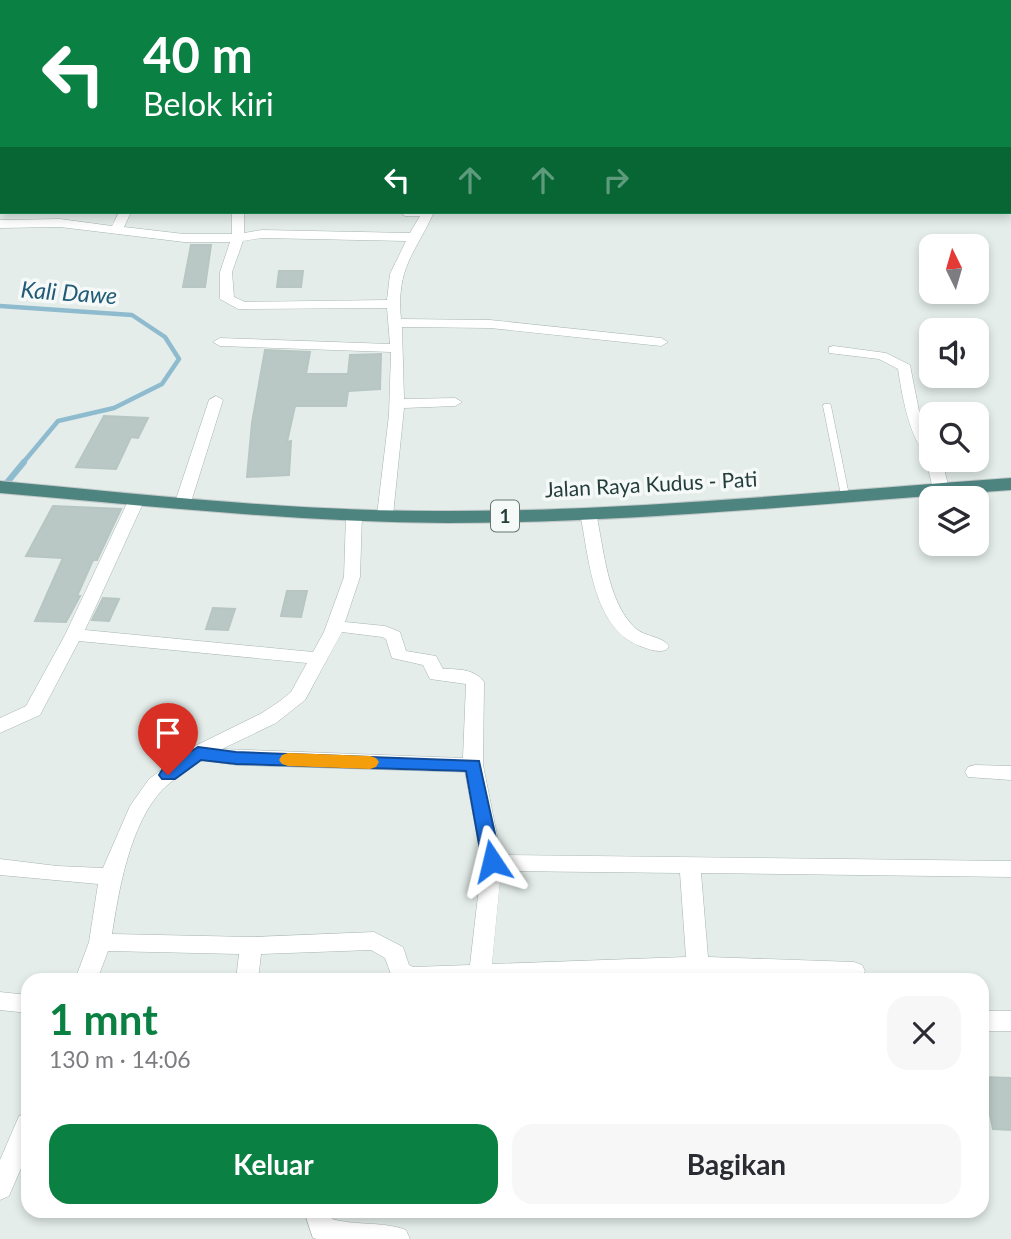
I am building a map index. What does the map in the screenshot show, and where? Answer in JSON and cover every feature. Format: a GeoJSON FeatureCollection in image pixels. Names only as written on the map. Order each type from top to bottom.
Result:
{"type":"FeatureCollection","features":[{"type":"Feature","properties":{"kind":"highway","name":"Jalan Raya Kudus - Pati"},"geometry":{"type":"LineString","coordinates":[[983,486],[1011,484]]}},
{"type":"Feature","properties":{"kind":"highway","name":"Jalan Raya Kudus - Pati"},"geometry":{"type":"LineString","coordinates":[[0,487],[354,515],[448,517],[588,513],[919,490]]}},
{"type":"Feature","properties":{"kind":"street"},"geometry":{"type":"LineString","coordinates":[[116,230],[124,214]]}},
{"type":"Feature","properties":{"kind":"street"},"geometry":{"type":"LineString","coordinates":[[238,214],[238,238],[226,272],[227,299],[235,304],[394,304]]}},
{"type":"Feature","properties":{"kind":"street"},"geometry":{"type":"LineString","coordinates":[[385,515],[396,404],[394,285],[400,259],[416,237],[427,214]]}},
{"type":"Feature","properties":{"kind":"street"},"geometry":{"type":"LineString","coordinates":[[0,224],[60,223],[184,239],[238,238],[262,233],[416,237]]}},
{"type":"Feature","properties":{"kind":"street"},"geometry":{"type":"LineString","coordinates":[[396,323],[490,324],[662,342]]}},
{"type":"Feature","properties":{"kind":"street"},"geometry":{"type":"LineString","coordinates":[[220,342],[397,348]]}},
{"type":"Feature","properties":{"kind":"street"},"geometry":{"type":"LineString","coordinates":[[834,350],[888,358],[901,363],[905,368],[912,411],[919,425]]}},
{"type":"Feature","properties":{"kind":"street"},"geometry":{"type":"LineString","coordinates":[[183,502],[216,400]]}},
{"type":"Feature","properties":{"kind":"street"},"geometry":{"type":"LineString","coordinates":[[396,404],[455,402]]}},
{"type":"Feature","properties":{"kind":"street"},"geometry":{"type":"LineString","coordinates":[[0,726],[33,710],[74,635],[137,499]]}},
{"type":"Feature","properties":{"kind":"street"},"geometry":{"type":"LineString","coordinates":[[588,513],[609,600],[618,620],[631,635],[660,646]]}},
{"type":"Feature","properties":{"kind":"street"},"geometry":{"type":"LineString","coordinates":[[89,973],[100,942],[110,876],[140,806],[156,784],[198,753],[259,724],[298,696],[335,626],[352,577],[354,515]]}},
{"type":"Feature","properties":{"kind":"street"},"geometry":{"type":"LineString","coordinates":[[335,626],[385,632],[394,636],[398,654],[429,660],[436,675],[462,675],[475,682],[473,765],[492,861],[480,973]]}},
{"type":"Feature","properties":{"kind":"street"},"geometry":{"type":"LineString","coordinates":[[74,635],[318,658]]}},
{"type":"Feature","properties":{"kind":"street"},"geometry":{"type":"LineString","coordinates":[[198,753],[236,758],[473,765]]}},
{"type":"Feature","properties":{"kind":"street"},"geometry":{"type":"LineString","coordinates":[[975,772],[1011,773]]}},
{"type":"Feature","properties":{"kind":"street"},"geometry":{"type":"LineString","coordinates":[[492,861],[1011,869]]}},
{"type":"Feature","properties":{"kind":"street"},"geometry":{"type":"LineString","coordinates":[[690,866],[698,966]]}},
{"type":"Feature","properties":{"kind":"street"},"geometry":{"type":"LineString","coordinates":[[0,867],[57,874],[110,876]]}},
{"type":"Feature","properties":{"kind":"street"},"geometry":{"type":"LineString","coordinates":[[100,942],[251,946],[374,941],[395,953],[398,973]]}},
{"type":"Feature","properties":{"kind":"street"},"geometry":{"type":"LineString","coordinates":[[248,973],[251,946]]}},
{"type":"Feature","properties":{"kind":"street"},"geometry":{"type":"LineString","coordinates":[[528,973],[698,966],[854,971]]}},
{"type":"Feature","properties":{"kind":"street"},"geometry":{"type":"LineString","coordinates":[[0,1001],[21,1003]]}},
{"type":"Feature","properties":{"kind":"street"},"geometry":{"type":"LineString","coordinates":[[989,1021],[1011,1021]]}},
{"type":"Feature","properties":{"kind":"street"},"geometry":{"type":"LineString","coordinates":[[0,1188],[21,1141]]}},
{"type":"Feature","properties":{"kind":"street"},"geometry":{"type":"LineString","coordinates":[[319,1218],[322,1229],[349,1236],[397,1239]]}},
{"type":"Feature","properties":{"kind":"lane"},"geometry":{"type":"LineString","coordinates":[[827,406],[845,495]]}},
{"type":"Feature","properties":{"kind":"building"},"geometry":{"type":"Polygon","coordinates":[[[191,245],[211,245],[205,287],[183,287],[191,245]]]}},
{"type":"Feature","properties":{"kind":"building"},"geometry":{"type":"Polygon","coordinates":[[[279,271],[303,271],[301,287],[277,287],[279,271]]]}},
{"type":"Feature","properties":{"kind":"building"},"geometry":{"type":"Polygon","coordinates":[[[265,350],[310,352],[306,374],[348,374],[350,355],[381,354],[380,389],[348,391],[346,406],[295,406],[287,442],[291,441],[289,475],[247,477],[252,423],[265,350]]]}},
{"type":"Feature","properties":{"kind":"building"},"geometry":{"type":"Polygon","coordinates":[[[104,416],[148,418],[138,438],[131,437],[116,469],[76,467],[104,416]]]}},
{"type":"Feature","properties":{"kind":"building"},"geometry":{"type":"Polygon","coordinates":[[[53,506],[121,509],[97,560],[93,560],[77,596],[80,596],[66,622],[35,621],[63,558],[26,556],[53,506]]]}},
{"type":"Feature","properties":{"kind":"building"},"geometry":{"type":"Polygon","coordinates":[[[287,591],[307,591],[301,617],[281,616],[287,591]]]}},
{"type":"Feature","properties":{"kind":"building"},"geometry":{"type":"Polygon","coordinates":[[[103,598],[119,599],[109,621],[92,620],[103,598]]]}},
{"type":"Feature","properties":{"kind":"building"},"geometry":{"type":"Polygon","coordinates":[[[213,608],[235,609],[228,630],[206,629],[213,608]]]}},
{"type":"Feature","properties":{"kind":"building"},"geometry":{"type":"Polygon","coordinates":[[[989,1077],[1011,1078],[1011,1130],[993,1129],[989,1110],[989,1077]]]}},
{"type":"Feature","properties":{"kind":"waterway","name":"Kali Dawe"},"geometry":{"type":"LineString","coordinates":[[0,306],[132,315],[165,337],[179,359],[162,384],[114,408],[58,421],[22,464]]}},
{"type":"Feature","properties":{"kind":"waterway","name":"Kali Dawe"},"geometry":{"type":"LineString","coordinates":[[0,491],[24,462]]}},
{"type":"Feature","properties":{"kind":"slow traffic"},"geometry":{"type":"LineString","coordinates":[[288,760],[370,762]]}},
{"type":"Feature","properties":{"kind":"route"},"geometry":{"type":"LineString","coordinates":[[168,775],[198,753],[236,758],[473,765],[492,861]]}}]}
